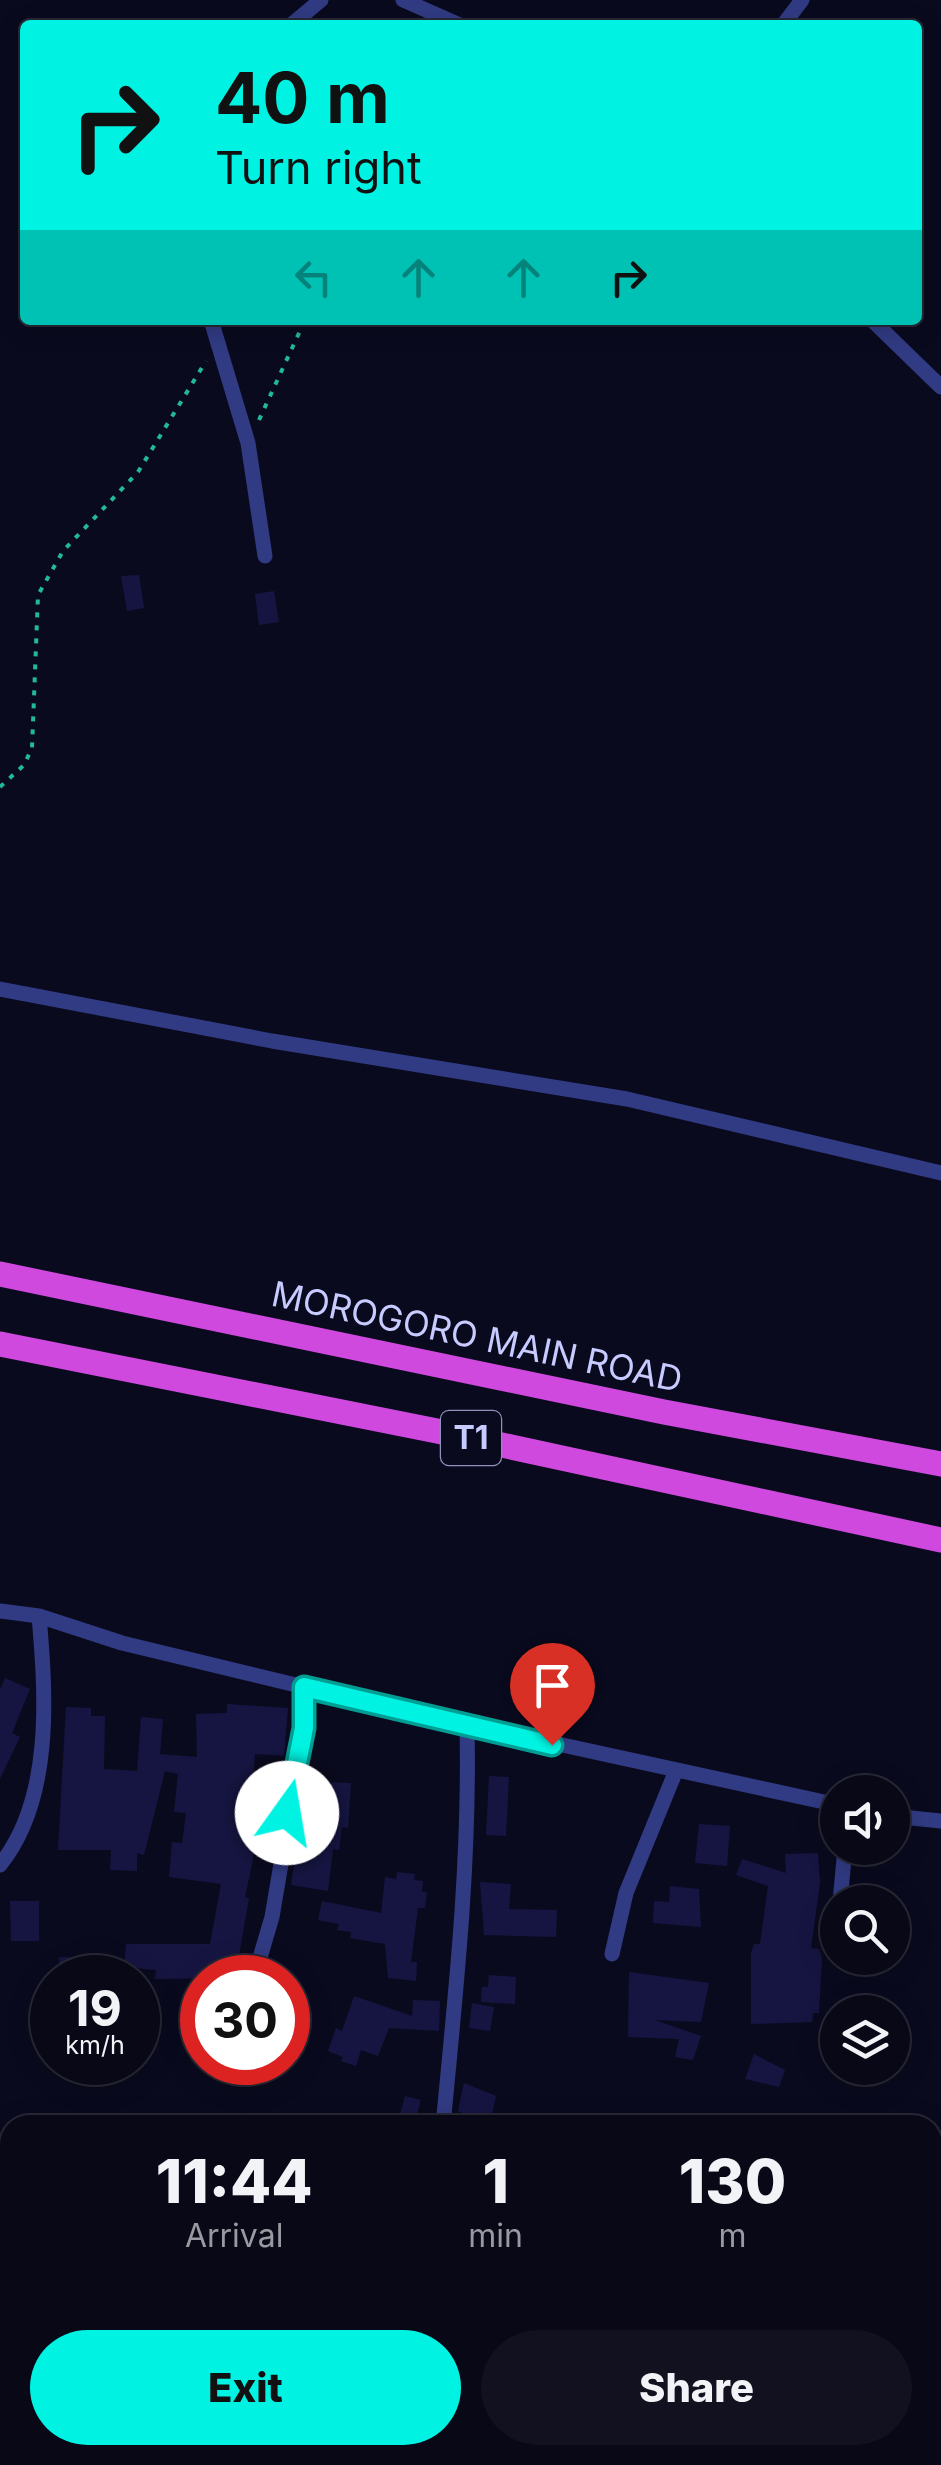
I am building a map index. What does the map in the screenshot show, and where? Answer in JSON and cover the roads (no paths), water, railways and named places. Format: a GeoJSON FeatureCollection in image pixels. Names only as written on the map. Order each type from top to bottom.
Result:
{"type":"FeatureCollection","features":[{"type":"Feature","properties":{"kind":"highway","name":"MOROGORO MAIN ROAD"},"geometry":{"type":"LineString","coordinates":[[0,1274],[664,1412],[941,1464]]}},
{"type":"Feature","properties":{"kind":"highway","name":"T1"},"geometry":{"type":"LineString","coordinates":[[0,1344],[437,1431],[941,1540]]}},
{"type":"Feature","properties":{"kind":"street"},"geometry":{"type":"LineString","coordinates":[[297,20],[320,0]]}},
{"type":"Feature","properties":{"kind":"street"},"geometry":{"type":"LineString","coordinates":[[403,0],[449,20]]}},
{"type":"Feature","properties":{"kind":"street"},"geometry":{"type":"LineString","coordinates":[[212,325],[248,443],[265,556]]}},
{"type":"Feature","properties":{"kind":"street"},"geometry":{"type":"LineString","coordinates":[[877,325],[941,387]]}},
{"type":"Feature","properties":{"kind":"street"},"geometry":{"type":"LineString","coordinates":[[0,988],[254,1038],[627,1099],[941,1172]]}},
{"type":"Feature","properties":{"kind":"street"},"geometry":{"type":"LineString","coordinates":[[0,1611],[39,1616],[122,1643],[467,1726],[820,1801]]}},
{"type":"Feature","properties":{"kind":"street"},"geometry":{"type":"LineString","coordinates":[[0,1865],[21,1836],[36,1776],[45,1690],[39,1616]]}},
{"type":"Feature","properties":{"kind":"street"},"geometry":{"type":"LineString","coordinates":[[261,1955],[272,1918],[304,1728],[304,1687]]}},
{"type":"Feature","properties":{"kind":"street"},"geometry":{"type":"LineString","coordinates":[[444,2115],[463,1943],[469,1825],[467,1726]]}},
{"type":"Feature","properties":{"kind":"street"},"geometry":{"type":"LineString","coordinates":[[612,1954],[626,1893],[675,1773]]}},
{"type":"Feature","properties":{"kind":"street"},"geometry":{"type":"LineString","coordinates":[[910,1818],[941,1821]]}}]}
